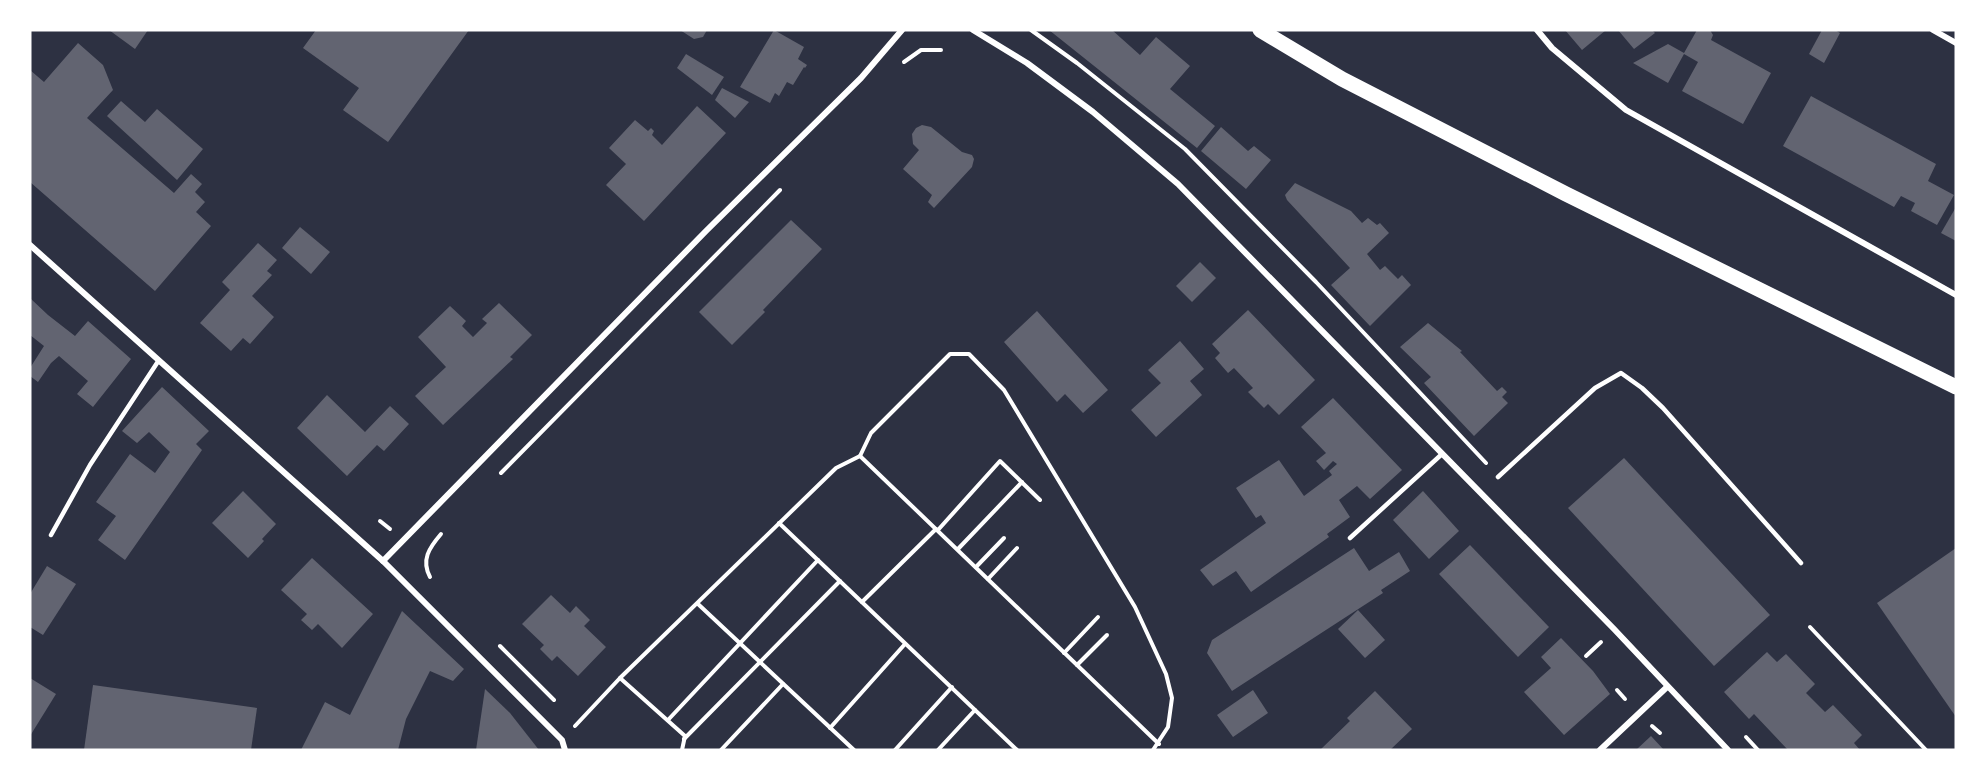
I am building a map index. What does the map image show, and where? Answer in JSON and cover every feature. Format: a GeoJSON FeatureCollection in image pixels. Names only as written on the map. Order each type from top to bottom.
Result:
{"type":"FeatureCollection","features":[{"type":"Feature","properties":{"kind":"main road"},"geometry":{"type":"LineString","coordinates":[[1260,30],[1342,79],[1555,189],[1956,387]]}},
{"type":"Feature","properties":{"kind":"street"},"geometry":{"type":"LineString","coordinates":[[383,561],[706,231],[861,78],[902,30]]}},
{"type":"Feature","properties":{"kind":"street"},"geometry":{"type":"LineString","coordinates":[[973,30],[1027,63],[1093,112],[1178,184],[1614,629],[1728,750]]}},
{"type":"Feature","properties":{"kind":"street"},"geometry":{"type":"LineString","coordinates":[[1537,30],[1552,48],[1626,110],[1956,295]]}},
{"type":"Feature","properties":{"kind":"street"},"geometry":{"type":"LineString","coordinates":[[1933,30],[1956,43]]}},
{"type":"Feature","properties":{"kind":"street"},"geometry":{"type":"LineString","coordinates":[[30,245],[383,561],[562,740],[565,750]]}},
{"type":"Feature","properties":{"kind":"street"},"geometry":{"type":"LineString","coordinates":[[1600,750],[1667,687]]}},
{"type":"Feature","properties":{"kind":"lane"},"geometry":{"type":"LineString","coordinates":[[51,535],[90,465],[159,360]]}},
{"type":"Feature","properties":{"kind":"lane"},"geometry":{"type":"LineString","coordinates":[[1498,477],[1595,388],[1621,373],[1642,387],[1663,408],[1801,563]]}},
{"type":"Feature","properties":{"kind":"lane"},"geometry":{"type":"LineString","coordinates":[[1350,538],[1442,454]]}},
{"type":"Feature","properties":{"kind":"path"},"geometry":{"type":"LineString","coordinates":[[1031,30],[1077,63],[1185,149],[1316,282],[1498,477]]}},
{"type":"Feature","properties":{"kind":"path"},"geometry":{"type":"LineString","coordinates":[[899,67],[921,50],[940,50]]}},
{"type":"Feature","properties":{"kind":"path"},"geometry":{"type":"LineString","coordinates":[[495,479],[785,185]]}},
{"type":"Feature","properties":{"kind":"path"},"geometry":{"type":"LineString","coordinates":[[562,740],[620,678],[836,468],[860,456],[871,433],[950,354],[969,354],[1004,390],[1135,607],[1166,674],[1172,698],[1168,727],[1153,750]]}},
{"type":"Feature","properties":{"kind":"path"},"geometry":{"type":"LineString","coordinates":[[860,456],[1159,744]]}},
{"type":"Feature","properties":{"kind":"path"},"geometry":{"type":"LineString","coordinates":[[862,602],[937,530],[1000,461],[1040,500]]}},
{"type":"Feature","properties":{"kind":"path"},"geometry":{"type":"LineString","coordinates":[[958,549],[1022,482]]}},
{"type":"Feature","properties":{"kind":"path"},"geometry":{"type":"LineString","coordinates":[[779,523],[1017,750]]}},
{"type":"Feature","properties":{"kind":"path"},"geometry":{"type":"LineString","coordinates":[[437,584],[429,576],[425,563],[429,548],[442,533]]}},
{"type":"Feature","properties":{"kind":"path"},"geometry":{"type":"LineString","coordinates":[[976,567],[1004,538]]}},
{"type":"Feature","properties":{"kind":"path"},"geometry":{"type":"LineString","coordinates":[[988,579],[1017,548]]}},
{"type":"Feature","properties":{"kind":"path"},"geometry":{"type":"LineString","coordinates":[[668,720],[818,560]]}},
{"type":"Feature","properties":{"kind":"path"},"geometry":{"type":"LineString","coordinates":[[684,739],[840,581]]}},
{"type":"Feature","properties":{"kind":"path"},"geometry":{"type":"LineString","coordinates":[[698,604],[854,750]]}},
{"type":"Feature","properties":{"kind":"path"},"geometry":{"type":"LineString","coordinates":[[1064,653],[1098,617]]}},
{"type":"Feature","properties":{"kind":"path"},"geometry":{"type":"LineString","coordinates":[[1810,627],[1926,750]]}},
{"type":"Feature","properties":{"kind":"path"},"geometry":{"type":"LineString","coordinates":[[1077,665],[1107,635]]}},
{"type":"Feature","properties":{"kind":"path"},"geometry":{"type":"LineString","coordinates":[[496,642],[561,709]]}},
{"type":"Feature","properties":{"kind":"path"},"geometry":{"type":"LineString","coordinates":[[830,728],[905,644]]}},
{"type":"Feature","properties":{"kind":"path"},"geometry":{"type":"LineString","coordinates":[[620,678],[685,736],[682,750]]}},
{"type":"Feature","properties":{"kind":"path"},"geometry":{"type":"LineString","coordinates":[[721,750],[783,684]]}},
{"type":"Feature","properties":{"kind":"path"},"geometry":{"type":"LineString","coordinates":[[895,750],[952,687]]}},
{"type":"Feature","properties":{"kind":"path"},"geometry":{"type":"LineString","coordinates":[[938,750],[975,710]]}},
{"type":"Feature","properties":{"kind":"path"},"geometry":{"type":"LineString","coordinates":[[567,718],[579,733]]}},
{"type":"Feature","properties":{"kind":"building"},"geometry":{"type":"Polygon","coordinates":[[[109,30],[148,30],[135,49],[109,30]]]}},
{"type":"Feature","properties":{"kind":"building"},"geometry":{"type":"Polygon","coordinates":[[[316,30],[469,30],[388,142],[343,110],[359,88],[303,48],[316,30]]]}},
{"type":"Feature","properties":{"kind":"building"},"geometry":{"type":"Polygon","coordinates":[[[680,30],[707,30],[703,37],[694,39],[680,30]]]}},
{"type":"Feature","properties":{"kind":"building"},"geometry":{"type":"Polygon","coordinates":[[[774,30],[804,47],[798,59],[807,65],[793,85],[787,82],[779,96],[775,93],[770,103],[740,87],[774,30]]]}},
{"type":"Feature","properties":{"kind":"building"},"geometry":{"type":"Polygon","coordinates":[[[1049,30],[1112,30],[1140,55],[1156,37],[1190,66],[1170,89],[1215,126],[1197,148],[1049,30]]]}},
{"type":"Feature","properties":{"kind":"building"},"geometry":{"type":"Polygon","coordinates":[[[1565,30],[1606,30],[1582,50],[1565,30]]]}},
{"type":"Feature","properties":{"kind":"building"},"geometry":{"type":"Polygon","coordinates":[[[1618,30],[1652,30],[1655,33],[1634,49],[1618,30]]]}},
{"type":"Feature","properties":{"kind":"building"},"geometry":{"type":"Polygon","coordinates":[[[1697,30],[1710,30],[1713,35],[1711,40],[1771,73],[1743,124],[1682,91],[1698,62],[1684,54],[1668,83],[1633,63],[1668,44],[1684,53],[1697,30]]]}},
{"type":"Feature","properties":{"kind":"building"},"geometry":{"type":"Polygon","coordinates":[[[1822,30],[1835,30],[1840,33],[1824,63],[1809,54],[1822,30]]]}},
{"type":"Feature","properties":{"kind":"building"},"geometry":{"type":"Polygon","coordinates":[[[78,43],[103,65],[113,90],[87,118],[174,193],[191,174],[202,184],[195,192],[205,202],[196,212],[211,226],[155,291],[30,182],[30,70],[44,82],[78,43]]]}},
{"type":"Feature","properties":{"kind":"building"},"geometry":{"type":"Polygon","coordinates":[[[686,54],[724,77],[712,95],[677,68],[686,54]]]}},
{"type":"Feature","properties":{"kind":"building"},"geometry":{"type":"Polygon","coordinates":[[[722,88],[749,102],[735,118],[715,100],[722,88]]]}},
{"type":"Feature","properties":{"kind":"building"},"geometry":{"type":"Polygon","coordinates":[[[1811,96],[1936,164],[1928,181],[1954,195],[1937,225],[1911,211],[1915,203],[1901,196],[1894,207],[1783,146],[1811,96]]]}},
{"type":"Feature","properties":{"kind":"building"},"geometry":{"type":"Polygon","coordinates":[[[121,101],[145,122],[157,109],[203,149],[177,180],[107,116],[121,101]]]}},
{"type":"Feature","properties":{"kind":"building"},"geometry":{"type":"Polygon","coordinates":[[[697,106],[726,133],[644,221],[606,185],[626,164],[609,148],[635,120],[648,131],[651,128],[654,131],[652,135],[662,145],[697,106]]]}},
{"type":"Feature","properties":{"kind":"building"},"geometry":{"type":"Polygon","coordinates":[[[922,125],[931,127],[962,152],[972,155],[974,159],[972,167],[934,208],[928,202],[932,195],[903,169],[919,150],[913,144],[912,134],[922,125]]]}},
{"type":"Feature","properties":{"kind":"building"},"geometry":{"type":"Polygon","coordinates":[[[1221,127],[1248,151],[1254,146],[1271,160],[1246,189],[1201,151],[1221,127]]]}},
{"type":"Feature","properties":{"kind":"building"},"geometry":{"type":"Polygon","coordinates":[[[1295,183],[1351,211],[1362,223],[1368,218],[1377,225],[1380,223],[1389,233],[1367,254],[1380,270],[1385,266],[1398,279],[1402,275],[1411,285],[1370,326],[1331,285],[1350,268],[1287,200],[1285,195],[1295,183]]]}},
{"type":"Feature","properties":{"kind":"building"},"geometry":{"type":"Polygon","coordinates":[[[1956,207],[1956,241],[1941,233],[1956,207]]]}},
{"type":"Feature","properties":{"kind":"building"},"geometry":{"type":"Polygon","coordinates":[[[791,220],[822,249],[732,345],[699,312],[791,220]]]}},
{"type":"Feature","properties":{"kind":"building"},"geometry":{"type":"Polygon","coordinates":[[[300,227],[330,252],[311,274],[282,248],[300,227]]]}},
{"type":"Feature","properties":{"kind":"building"},"geometry":{"type":"Polygon","coordinates":[[[258,243],[277,260],[267,271],[272,275],[252,296],[274,317],[250,344],[243,338],[231,351],[200,323],[230,290],[222,282],[258,243]]]}},
{"type":"Feature","properties":{"kind":"building"},"geometry":{"type":"Polygon","coordinates":[[[1200,262],[1216,278],[1192,302],[1176,286],[1200,262]]]}},
{"type":"Feature","properties":{"kind":"building"},"geometry":{"type":"Polygon","coordinates":[[[30,298],[75,336],[88,321],[131,359],[93,407],[77,394],[88,381],[59,356],[51,363],[38,382],[30,376],[30,368],[44,346],[30,335],[30,298]]]}},
{"type":"Feature","properties":{"kind":"building"},"geometry":{"type":"Polygon","coordinates":[[[499,303],[532,335],[510,357],[513,359],[443,425],[415,396],[446,367],[418,337],[450,306],[466,321],[462,326],[473,337],[487,323],[482,319],[499,303]]]}},
{"type":"Feature","properties":{"kind":"building"},"geometry":{"type":"Polygon","coordinates":[[[1248,310],[1315,380],[1279,415],[1268,404],[1264,408],[1248,392],[1253,388],[1234,368],[1228,373],[1215,358],[1220,353],[1212,344],[1248,310]]]}},
{"type":"Feature","properties":{"kind":"building"},"geometry":{"type":"Polygon","coordinates":[[[1037,311],[1108,390],[1083,413],[1065,394],[1057,402],[1004,342],[1037,311]]]}},
{"type":"Feature","properties":{"kind":"building"},"geometry":{"type":"Polygon","coordinates":[[[1428,323],[1462,351],[1460,352],[1497,391],[1502,387],[1507,392],[1502,397],[1508,403],[1474,436],[1424,383],[1431,377],[1400,347],[1428,323]]]}},
{"type":"Feature","properties":{"kind":"building"},"geometry":{"type":"Polygon","coordinates":[[[1180,341],[1204,369],[1190,381],[1202,395],[1156,437],[1131,410],[1161,383],[1148,370],[1180,341]]]}},
{"type":"Feature","properties":{"kind":"building"},"geometry":{"type":"Polygon","coordinates":[[[162,387],[209,431],[196,444],[202,450],[125,560],[98,540],[116,516],[96,502],[130,454],[155,473],[170,452],[149,432],[137,443],[122,431],[162,387]]]}},
{"type":"Feature","properties":{"kind":"building"},"geometry":{"type":"Polygon","coordinates":[[[327,395],[365,432],[390,406],[409,424],[384,451],[377,445],[347,476],[297,428],[327,395]]]}},
{"type":"Feature","properties":{"kind":"building"},"geometry":{"type":"Polygon","coordinates":[[[1333,398],[1402,470],[1370,499],[1357,486],[1339,500],[1350,517],[1327,534],[1329,537],[1251,592],[1236,571],[1213,586],[1200,570],[1266,523],[1261,515],[1256,518],[1236,488],[1279,460],[1304,496],[1332,475],[1329,471],[1337,464],[1333,461],[1324,470],[1316,461],[1326,453],[1301,427],[1333,398]]]}},
{"type":"Feature","properties":{"kind":"building"},"geometry":{"type":"Polygon","coordinates":[[[1624,458],[1770,615],[1714,666],[1568,508],[1624,458]]]}},
{"type":"Feature","properties":{"kind":"building"},"geometry":{"type":"Polygon","coordinates":[[[243,491],[276,524],[248,558],[212,523],[243,491]]]}},
{"type":"Feature","properties":{"kind":"building"},"geometry":{"type":"Polygon","coordinates":[[[1423,491],[1459,531],[1429,559],[1393,520],[1423,491]]]}},
{"type":"Feature","properties":{"kind":"building"},"geometry":{"type":"Polygon","coordinates":[[[1470,545],[1549,627],[1518,657],[1439,574],[1470,545]]]}},
{"type":"Feature","properties":{"kind":"building"},"geometry":{"type":"Polygon","coordinates":[[[1354,548],[1369,571],[1399,552],[1410,571],[1381,590],[1383,593],[1232,691],[1207,653],[1212,640],[1354,548]]]}},
{"type":"Feature","properties":{"kind":"building"},"geometry":{"type":"Polygon","coordinates":[[[1956,548],[1956,717],[1877,603],[1956,548]]]}},
{"type":"Feature","properties":{"kind":"building"},"geometry":{"type":"Polygon","coordinates":[[[312,558],[373,614],[342,648],[318,624],[312,630],[301,620],[307,614],[281,590],[312,558]]]}},
{"type":"Feature","properties":{"kind":"building"},"geometry":{"type":"Polygon","coordinates":[[[47,566],[76,584],[43,635],[30,627],[30,594],[47,566]]]}},
{"type":"Feature","properties":{"kind":"building"},"geometry":{"type":"Polygon","coordinates":[[[551,595],[570,613],[576,606],[590,620],[584,626],[606,647],[578,676],[557,656],[552,661],[540,649],[544,645],[522,624],[551,595]]]}},
{"type":"Feature","properties":{"kind":"building"},"geometry":{"type":"Polygon","coordinates":[[[1358,610],[1385,640],[1365,658],[1338,629],[1358,610]]]}},
{"type":"Feature","properties":{"kind":"building"},"geometry":{"type":"Polygon","coordinates":[[[402,611],[464,669],[453,681],[430,671],[406,719],[398,750],[301,750],[325,702],[350,715],[402,611]]]}},
{"type":"Feature","properties":{"kind":"building"},"geometry":{"type":"Polygon","coordinates":[[[1561,638],[1593,671],[1610,694],[1564,735],[1524,692],[1551,668],[1541,657],[1561,638]]]}},
{"type":"Feature","properties":{"kind":"building"},"geometry":{"type":"Polygon","coordinates":[[[1767,652],[1777,662],[1786,654],[1815,684],[1806,693],[1825,712],[1833,705],[1862,735],[1854,743],[1860,750],[1788,750],[1754,714],[1749,719],[1724,692],[1767,652]]]}},
{"type":"Feature","properties":{"kind":"building"},"geometry":{"type":"Polygon","coordinates":[[[30,678],[56,694],[30,736],[30,678]]]}},
{"type":"Feature","properties":{"kind":"building"},"geometry":{"type":"Polygon","coordinates":[[[93,685],[257,708],[251,750],[84,750],[93,685]]]}},
{"type":"Feature","properties":{"kind":"building"},"geometry":{"type":"Polygon","coordinates":[[[485,689],[510,713],[539,750],[476,750],[485,689]]]}},
{"type":"Feature","properties":{"kind":"building"},"geometry":{"type":"Polygon","coordinates":[[[1253,690],[1268,713],[1233,737],[1217,715],[1253,690]]]}},
{"type":"Feature","properties":{"kind":"building"},"geometry":{"type":"Polygon","coordinates":[[[1375,691],[1412,729],[1390,750],[1320,750],[1350,721],[1347,718],[1375,691]]]}},
{"type":"Feature","properties":{"kind":"building"},"geometry":{"type":"Polygon","coordinates":[[[1651,736],[1664,750],[1636,750],[1651,736]]]}}]}
